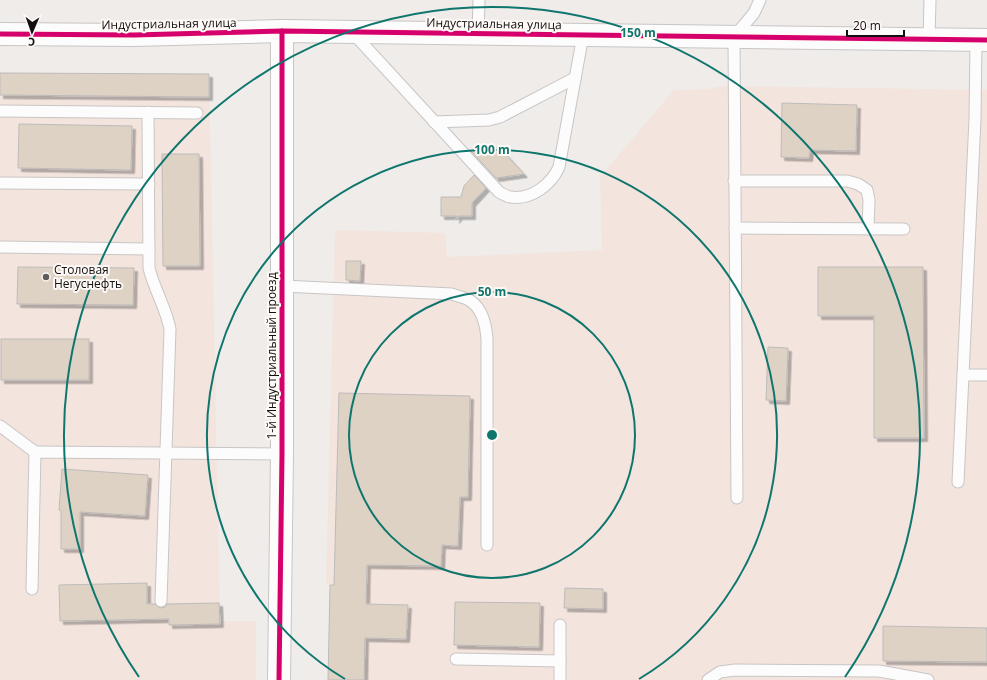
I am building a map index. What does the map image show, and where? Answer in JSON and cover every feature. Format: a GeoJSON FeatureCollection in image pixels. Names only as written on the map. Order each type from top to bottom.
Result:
{"type":"FeatureCollection","features":[{"type":"Feature","properties":{"kind":"street","name":"1-й Индустриальный проезд"},"geometry":{"type":"LineString","coordinates":[[280,680],[282,454],[282,32]]}},
{"type":"Feature","properties":{"kind":"street","name":"Индустриальная улица"},"geometry":{"type":"LineString","coordinates":[[0,34],[134,35],[352,32],[982,40]]}},
{"type":"Feature","properties":{"kind":"lane"},"geometry":{"type":"LineString","coordinates":[[478,34],[479,0]]}},
{"type":"Feature","properties":{"kind":"lane"},"geometry":{"type":"LineString","coordinates":[[738,498],[734,228],[734,37],[754,13],[760,0]]}},
{"type":"Feature","properties":{"kind":"lane"},"geometry":{"type":"LineString","coordinates":[[929,39],[930,0]]}},
{"type":"Feature","properties":{"kind":"lane"},"geometry":{"type":"LineString","coordinates":[[352,32],[499,192],[509,197],[528,196],[548,184],[555,176],[559,167],[583,35]]}},
{"type":"Feature","properties":{"kind":"lane"},"geometry":{"type":"LineString","coordinates":[[958,482],[976,112],[982,40]]}},
{"type":"Feature","properties":{"kind":"lane"},"geometry":{"type":"LineString","coordinates":[[434,122],[489,120],[500,117],[575,78]]}},
{"type":"Feature","properties":{"kind":"lane"},"geometry":{"type":"LineString","coordinates":[[0,111],[197,113]]}},
{"type":"Feature","properties":{"kind":"lane"},"geometry":{"type":"LineString","coordinates":[[148,112],[149,268],[151,277],[168,319],[170,329],[161,601]]}},
{"type":"Feature","properties":{"kind":"lane"},"geometry":{"type":"LineString","coordinates":[[734,181],[847,181],[858,184],[867,190],[869,200],[868,229]]}},
{"type":"Feature","properties":{"kind":"lane"},"geometry":{"type":"LineString","coordinates":[[0,183],[149,184]]}},
{"type":"Feature","properties":{"kind":"lane"},"geometry":{"type":"LineString","coordinates":[[734,228],[904,229]]}},
{"type":"Feature","properties":{"kind":"lane"},"geometry":{"type":"LineString","coordinates":[[0,247],[149,249]]}},
{"type":"Feature","properties":{"kind":"lane"},"geometry":{"type":"LineString","coordinates":[[282,286],[452,294],[469,299],[479,309],[486,323],[487,339],[487,546]]}},
{"type":"Feature","properties":{"kind":"lane"},"geometry":{"type":"LineString","coordinates":[[963,375],[987,375]]}},
{"type":"Feature","properties":{"kind":"lane"},"geometry":{"type":"LineString","coordinates":[[0,426],[35,452],[282,454]]}},
{"type":"Feature","properties":{"kind":"lane"},"geometry":{"type":"LineString","coordinates":[[32,589],[35,452]]}},
{"type":"Feature","properties":{"kind":"lane"},"geometry":{"type":"LineString","coordinates":[[560,625],[560,680]]}},
{"type":"Feature","properties":{"kind":"lane"},"geometry":{"type":"LineString","coordinates":[[456,659],[560,661]]}},
{"type":"Feature","properties":{"kind":"lane"},"geometry":{"type":"LineString","coordinates":[[708,680],[720,672],[744,670],[879,671],[928,680]]}},
{"type":"Feature","properties":{"kind":"shaded area"},"geometry":{"type":"Polygon","coordinates":[[[0,73],[209,74],[220,621],[256,621],[256,680],[0,680],[0,73]]]}},
{"type":"Feature","properties":{"kind":"shaded area"},"geometry":{"type":"Polygon","coordinates":[[[722,86],[987,90],[987,680],[328,680],[330,585],[326,585],[335,230],[445,233],[447,257],[602,250],[600,177],[674,90],[709,89],[722,86]]]}},
{"type":"Feature","properties":{"kind":"building"},"geometry":{"type":"Polygon","coordinates":[[[0,73],[209,74],[209,97],[0,95],[0,73]]]}},
{"type":"Feature","properties":{"kind":"building"},"geometry":{"type":"Polygon","coordinates":[[[782,103],[857,105],[856,151],[810,150],[809,158],[781,157],[782,103]]]}},
{"type":"Feature","properties":{"kind":"building"},"geometry":{"type":"Polygon","coordinates":[[[19,124],[132,126],[131,170],[18,168],[19,124]]]}},
{"type":"Feature","properties":{"kind":"building"},"geometry":{"type":"Polygon","coordinates":[[[499,147],[524,174],[496,178],[471,151],[499,147]]]}},
{"type":"Feature","properties":{"kind":"building"},"geometry":{"type":"Polygon","coordinates":[[[162,154],[199,154],[200,266],[163,266],[162,154]]]}},
{"type":"Feature","properties":{"kind":"building"},"geometry":{"type":"Polygon","coordinates":[[[474,175],[486,188],[472,203],[472,216],[459,216],[456,220],[457,216],[441,216],[441,197],[461,197],[464,186],[474,175]]]}},
{"type":"Feature","properties":{"kind":"building"},"geometry":{"type":"Polygon","coordinates":[[[346,261],[361,261],[360,281],[346,280],[346,261]]]}},
{"type":"Feature","properties":{"kind":"building"},"geometry":{"type":"Polygon","coordinates":[[[18,267],[134,268],[133,305],[17,304],[18,267]]]}},
{"type":"Feature","properties":{"kind":"building"},"geometry":{"type":"Polygon","coordinates":[[[818,267],[923,267],[924,438],[874,438],[874,316],[818,316],[818,267]]]}},
{"type":"Feature","properties":{"kind":"building"},"geometry":{"type":"Polygon","coordinates":[[[1,339],[89,339],[89,380],[1,380],[1,339]]]}},
{"type":"Feature","properties":{"kind":"building"},"geometry":{"type":"Polygon","coordinates":[[[768,347],[788,348],[786,401],[766,400],[768,347]]]}},
{"type":"Feature","properties":{"kind":"building"},"geometry":{"type":"Polygon","coordinates":[[[339,393],[470,396],[468,497],[460,497],[458,546],[442,545],[441,566],[367,565],[366,604],[408,605],[406,639],[365,638],[364,680],[328,680],[330,585],[334,585],[339,393]]]}},
{"type":"Feature","properties":{"kind":"building"},"geometry":{"type":"Polygon","coordinates":[[[62,469],[148,475],[145,516],[80,512],[80,549],[61,549],[61,511],[59,510],[62,469]]]}},
{"type":"Feature","properties":{"kind":"building"},"geometry":{"type":"Polygon","coordinates":[[[147,583],[147,604],[155,604],[160,608],[165,607],[167,604],[219,603],[220,624],[169,625],[169,619],[60,621],[59,585],[147,583]]]}},
{"type":"Feature","properties":{"kind":"building"},"geometry":{"type":"Polygon","coordinates":[[[565,588],[603,589],[603,609],[564,608],[565,588]]]}},
{"type":"Feature","properties":{"kind":"building"},"geometry":{"type":"Polygon","coordinates":[[[455,602],[540,603],[539,647],[454,645],[455,602]]]}},
{"type":"Feature","properties":{"kind":"building"},"geometry":{"type":"Polygon","coordinates":[[[883,626],[987,628],[987,662],[883,661],[883,626]]]}},
{"type":"Feature","properties":{"kind":"cycle path"},"geometry":{"type":"LineString","coordinates":[[0,34],[134,35],[282,31],[987,40]]}},
{"type":"Feature","properties":{"kind":"cycle path"},"geometry":{"type":"LineString","coordinates":[[279,680],[282,454],[282,31]]}},
{"type":"Feature","properties":{"kind":"place","name":"Столовая Негуснефть"},"geometry":{"type":"Point","coordinates":[46,277]}}]}
